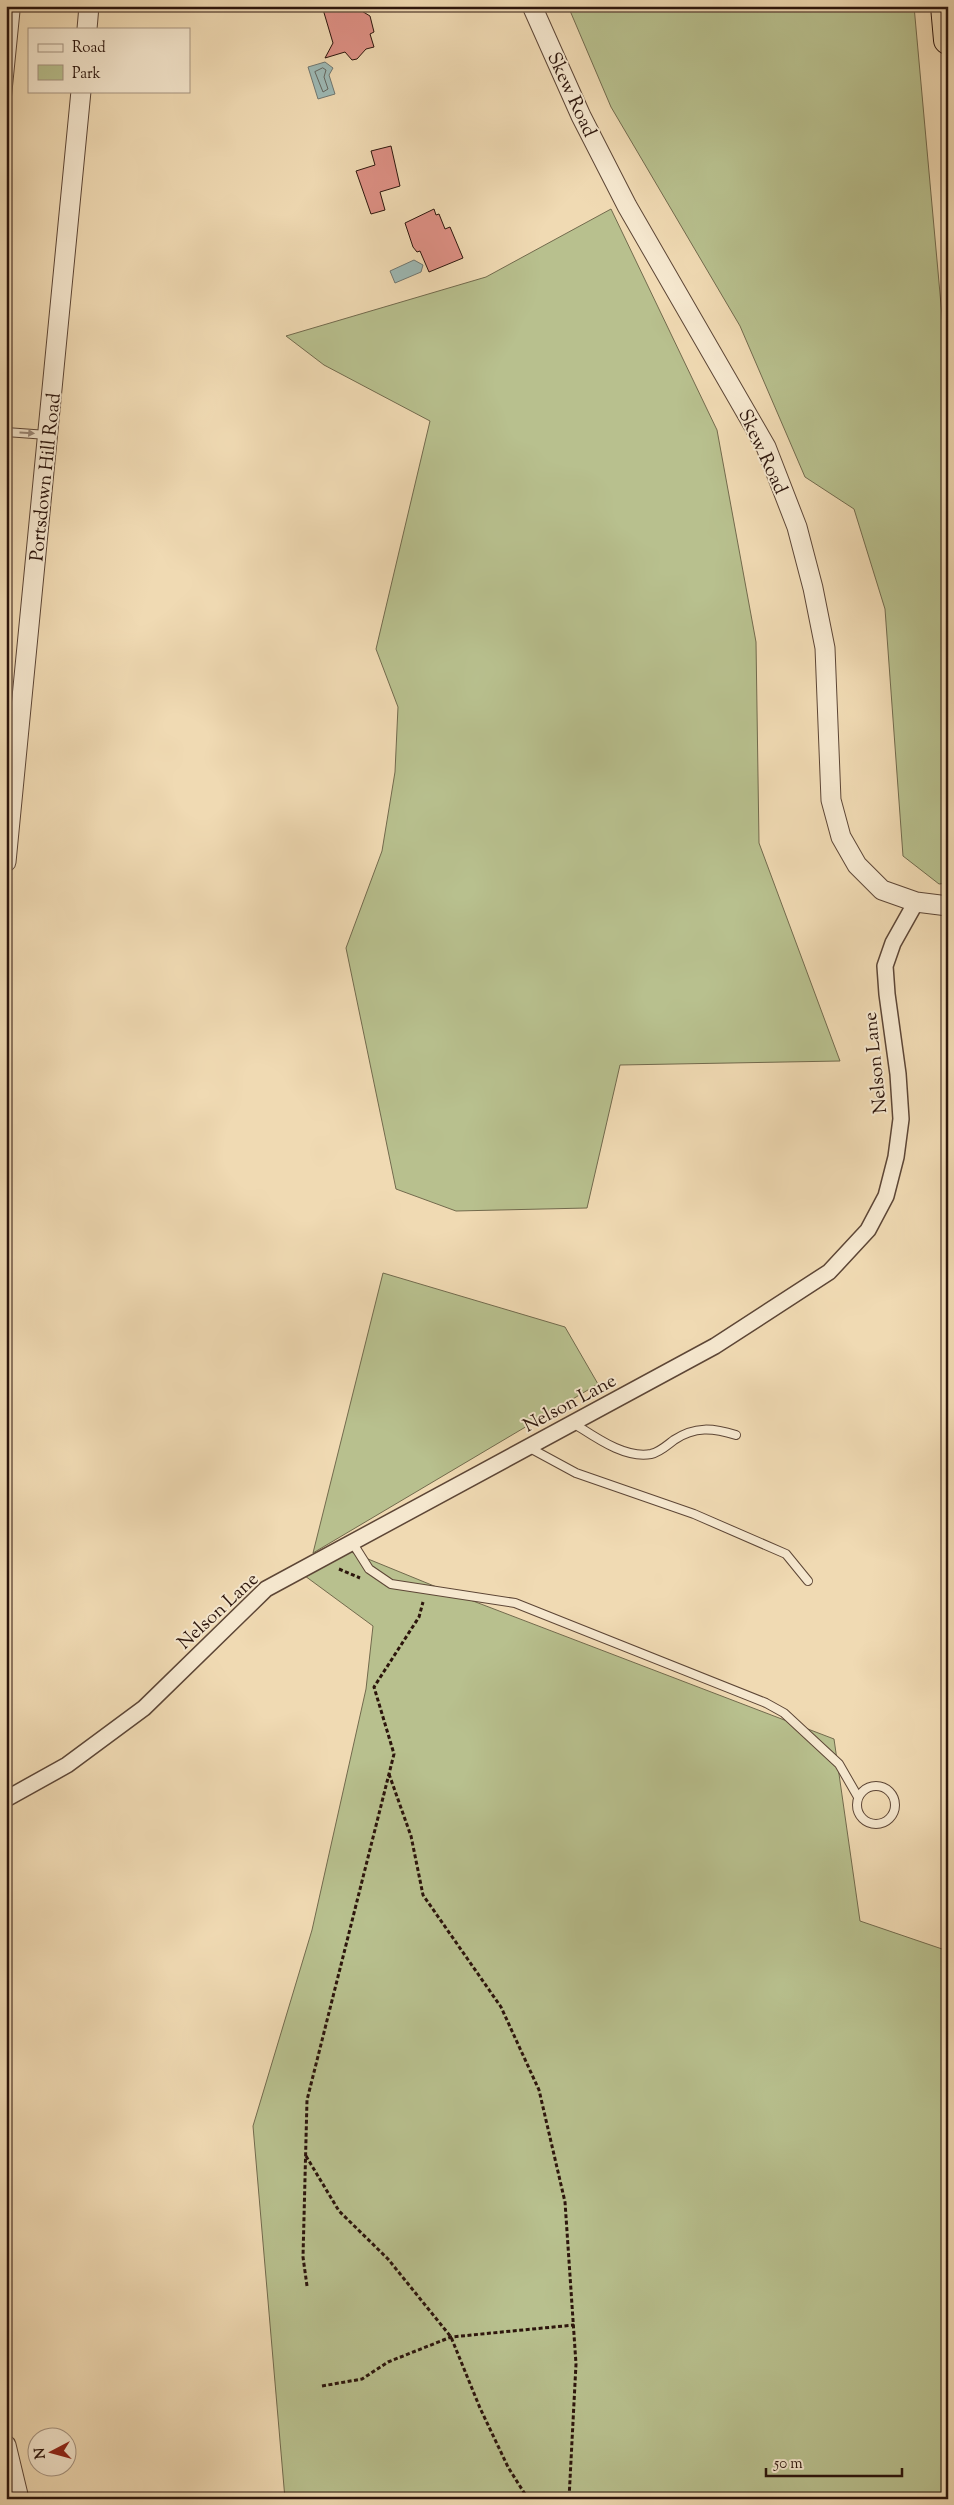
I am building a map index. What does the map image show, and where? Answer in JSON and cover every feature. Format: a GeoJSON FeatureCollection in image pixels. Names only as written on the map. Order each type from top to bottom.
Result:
{"type":"FeatureCollection","features":[{"type":"Feature","properties":{"kind":"highway"},"geometry":{"type":"LineString","coordinates":[[945,6],[948,40]]}},
{"type":"Feature","properties":{"kind":"street"},"geometry":{"type":"LineString","coordinates":[[87,28],[89,6]]}},
{"type":"Feature","properties":{"kind":"street","name":"Skew Road"},"geometry":{"type":"LineString","coordinates":[[532,6],[581,116],[628,206],[766,447],[797,527],[813,588],[825,648],[831,800],[841,837],[857,865],[882,890],[916,902],[948,906]]}},
{"type":"Feature","properties":{"kind":"street","name":"Portsdown Hill Road"},"geometry":{"type":"LineString","coordinates":[[6,862],[81,92]]}},
{"type":"Feature","properties":{"kind":"street","name":"Nelson Lane"},"geometry":{"type":"LineString","coordinates":[[6,1799],[67,1765],[144,1708],[266,1589],[716,1346],[828,1272],[868,1230],[886,1196],[896,1157],[901,1118],[898,1074],[886,994],[885,966],[893,943],[916,902]]}},
{"type":"Feature","properties":{"kind":"street"},"geometry":{"type":"LineString","coordinates":[[6,2445],[19,2499]]}},
{"type":"Feature","properties":{"kind":"lane"},"geometry":{"type":"LineString","coordinates":[[6,106],[16,6]]}},
{"type":"Feature","properties":{"kind":"lane"},"geometry":{"type":"LineString","coordinates":[[6,432],[48,435]]}},
{"type":"Feature","properties":{"kind":"lane"},"geometry":{"type":"LineString","coordinates":[[573,1422],[598,1438],[626,1452],[640,1454],[663,1449],[676,1439],[697,1429],[714,1429],[736,1435]]}},
{"type":"Feature","properties":{"kind":"lane"},"geometry":{"type":"LineString","coordinates":[[528,1447],[576,1472],[694,1514],[786,1554],[808,1581]]}},
{"type":"Feature","properties":{"kind":"lane"},"geometry":{"type":"LineString","coordinates":[[352,1542],[369,1568],[391,1584],[515,1603],[766,1703],[784,1713],[839,1764],[858,1798],[858,1810],[866,1821],[878,1824],[890,1819],[894,1814],[896,1801],[894,1795],[886,1789],[872,1787],[862,1792],[858,1798]]}},
{"type":"Feature","properties":{"kind":"path"},"geometry":{"type":"LineString","coordinates":[[322,1558],[347,1574],[365,1579]]}},
{"type":"Feature","properties":{"kind":"path"},"geometry":{"type":"LineString","coordinates":[[307,2286],[303,2257],[307,2100],[394,1754],[374,1687],[419,1617],[424,1596]]}},
{"type":"Feature","properties":{"kind":"path"},"geometry":{"type":"LineString","coordinates":[[389,1773],[411,1836],[422,1895],[501,2007],[539,2090],[566,2202],[576,2364],[569,2499]]}},
{"type":"Feature","properties":{"kind":"path"},"geometry":{"type":"LineString","coordinates":[[306,2156],[339,2211],[388,2259],[451,2337],[480,2408],[508,2467],[528,2499]]}},
{"type":"Feature","properties":{"kind":"path"},"geometry":{"type":"LineString","coordinates":[[322,2386],[362,2379],[388,2362],[451,2337],[574,2325]]}},
{"type":"Feature","properties":{"kind":"green space"},"geometry":{"type":"Polygon","coordinates":[[[568,6],[914,6],[948,382],[948,883],[939,884],[903,856],[885,609],[854,509],[805,477],[740,326],[611,107],[568,6]]]}},
{"type":"Feature","properties":{"kind":"green space"},"geometry":{"type":"Polygon","coordinates":[[[611,209],[717,430],[756,642],[759,843],[840,1061],[620,1065],[587,1208],[456,1211],[396,1189],[346,948],[382,851],[395,772],[398,707],[376,649],[430,421],[324,365],[286,336],[486,277],[611,209]]]}},
{"type":"Feature","properties":{"kind":"green space"},"geometry":{"type":"Polygon","coordinates":[[[383,1273],[565,1327],[598,1384],[313,1553],[383,1273]]]}},
{"type":"Feature","properties":{"kind":"green space"},"geometry":{"type":"Polygon","coordinates":[[[351,1552],[439,1588],[834,1739],[860,1921],[948,1951],[948,2499],[285,2499],[253,2126],[312,1930],[366,1689],[373,1626],[305,1576],[351,1552]]]}},
{"type":"Feature","properties":{"kind":"water"},"geometry":{"type":"Polygon","coordinates":[[[325,62],[333,68],[329,75],[335,94],[318,99],[308,67],[325,62]]]}},
{"type":"Feature","properties":{"kind":"water"},"geometry":{"type":"Polygon","coordinates":[[[414,260],[423,265],[421,272],[395,283],[390,271],[414,260]]]}},
{"type":"Feature","properties":{"kind":"building"},"geometry":{"type":"Polygon","coordinates":[[[322,6],[345,6],[360,10],[370,16],[374,32],[370,34],[374,47],[366,49],[357,59],[352,60],[345,52],[325,58],[333,43],[322,6]]]}},
{"type":"Feature","properties":{"kind":"building"},"geometry":{"type":"Polygon","coordinates":[[[391,146],[400,186],[380,192],[385,210],[371,214],[356,171],[375,165],[371,151],[391,146]]]}},
{"type":"Feature","properties":{"kind":"building"},"geometry":{"type":"Polygon","coordinates":[[[434,209],[436,215],[439,214],[445,229],[450,227],[463,258],[429,272],[420,251],[417,252],[413,247],[405,223],[434,209]]]}}]}
